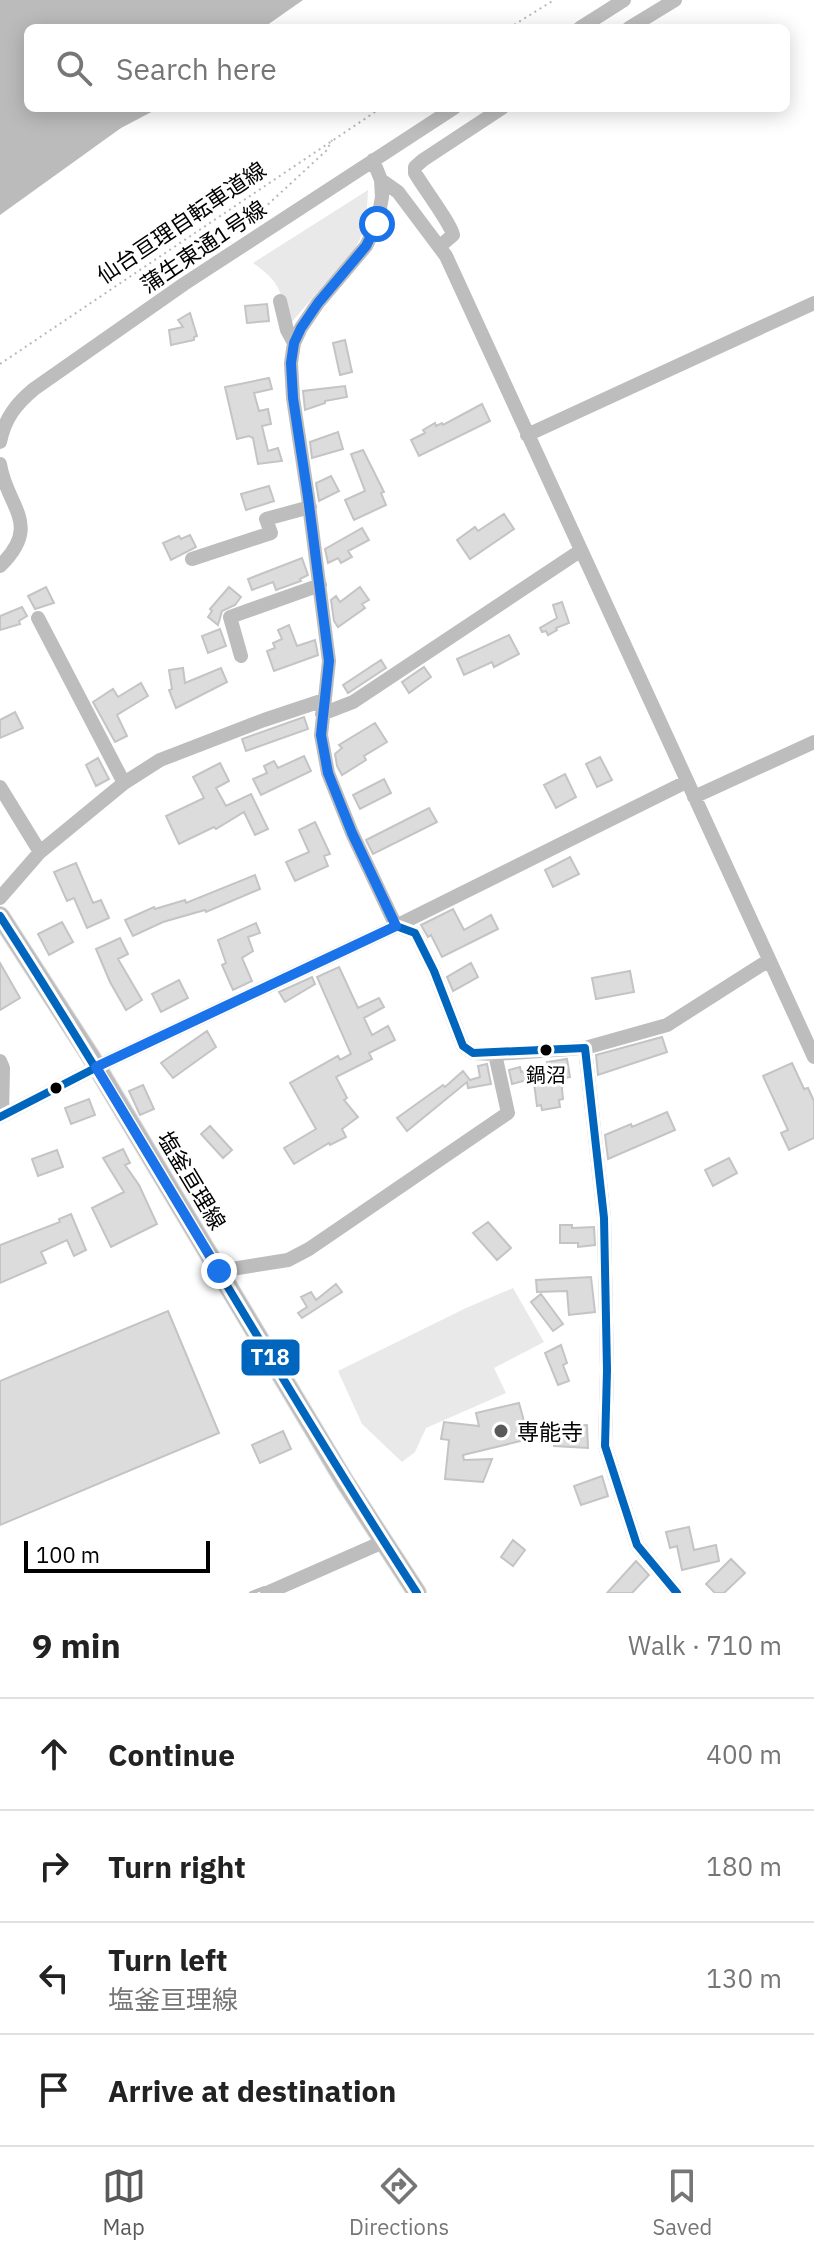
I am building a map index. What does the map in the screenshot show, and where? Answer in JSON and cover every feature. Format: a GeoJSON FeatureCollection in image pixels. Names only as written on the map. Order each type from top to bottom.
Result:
{"type":"FeatureCollection","features":[{"type":"Feature","properties":{"kind":"main road","name":"塩釜亘理線"},"geometry":{"type":"LineString","coordinates":[[0,916],[96,1067],[383,1542],[417,1593]]}},
{"type":"Feature","properties":{"kind":"street"},"geometry":{"type":"LineString","coordinates":[[586,24],[624,0]]}},
{"type":"Feature","properties":{"kind":"street"},"geometry":{"type":"LineString","coordinates":[[636,24],[675,0]]}},
{"type":"Feature","properties":{"kind":"street","name":"蒲生東通1号線"},"geometry":{"type":"LineString","coordinates":[[0,442],[3,427],[15,405],[34,389],[184,284],[448,112]]}},
{"type":"Feature","properties":{"kind":"street"},"geometry":{"type":"LineString","coordinates":[[439,247],[453,235],[451,227],[415,173],[415,167],[496,112]]}},
{"type":"Feature","properties":{"kind":"street"},"geometry":{"type":"LineString","coordinates":[[373,160],[381,180],[382,197],[377,224],[366,246],[318,303],[294,343],[291,363],[293,398],[329,661],[321,735],[328,773],[352,833],[396,926],[415,933],[434,971],[463,1046],[473,1053],[585,1048],[667,1025],[769,960]]}},
{"type":"Feature","properties":{"kind":"street"},"geometry":{"type":"LineString","coordinates":[[381,180],[398,192],[446,256],[814,1057]]}},
{"type":"Feature","properties":{"kind":"street"},"geometry":{"type":"LineString","coordinates":[[280,301],[287,330],[294,343]]}},
{"type":"Feature","properties":{"kind":"street"},"geometry":{"type":"LineString","coordinates":[[527,435],[814,303]]}},
{"type":"Feature","properties":{"kind":"street"},"geometry":{"type":"LineString","coordinates":[[0,464],[21,517],[20,540],[0,566]]}},
{"type":"Feature","properties":{"kind":"street"},"geometry":{"type":"LineString","coordinates":[[192,559],[271,533],[266,519],[310,507]]}},
{"type":"Feature","properties":{"kind":"street"},"geometry":{"type":"LineString","coordinates":[[0,898],[40,852],[124,783],[160,760],[264,720],[353,702],[580,551]]}},
{"type":"Feature","properties":{"kind":"street"},"geometry":{"type":"LineString","coordinates":[[241,656],[230,617],[320,585]]}},
{"type":"Feature","properties":{"kind":"street"},"geometry":{"type":"LineString","coordinates":[[38,618],[124,783]]}},
{"type":"Feature","properties":{"kind":"street"},"geometry":{"type":"LineString","coordinates":[[694,797],[814,742]]}},
{"type":"Feature","properties":{"kind":"street"},"geometry":{"type":"LineString","coordinates":[[1,1117],[96,1067],[396,926],[686,782]]}},
{"type":"Feature","properties":{"kind":"street"},"geometry":{"type":"LineString","coordinates":[[0,787],[40,852]]}},
{"type":"Feature","properties":{"kind":"street"},"geometry":{"type":"LineString","coordinates":[[585,1048],[604,1218],[605,1446],[637,1545],[677,1593]]}},
{"type":"Feature","properties":{"kind":"street"},"geometry":{"type":"LineString","coordinates":[[219,1271],[288,1260],[309,1249],[508,1113],[495,1054]]}},
{"type":"Feature","properties":{"kind":"street"},"geometry":{"type":"LineString","coordinates":[[0,1061],[3,1068],[1,1117]]}},
{"type":"Feature","properties":{"kind":"street"},"geometry":{"type":"LineString","coordinates":[[267,1593],[383,1542]]}},
{"type":"Feature","properties":{"kind":"path"},"geometry":{"type":"LineString","coordinates":[[515,24],[554,0]]}},
{"type":"Feature","properties":{"kind":"path","name":"仙台亘理自転車道線"},"geometry":{"type":"LineString","coordinates":[[0,364],[374,112]]}},
{"type":"Feature","properties":{"kind":"path"},"geometry":{"type":"LineString","coordinates":[[234,236],[327,150],[332,138]]}},
{"type":"Feature","properties":{"kind":"shaded area"},"geometry":{"type":"Polygon","coordinates":[[[0,0],[303,0],[269,24],[24,24],[24,112],[151,112],[121,128],[0,215],[0,0]]]}},
{"type":"Feature","properties":{"kind":"shaded area"},"geometry":{"type":"Polygon","coordinates":[[[368,190],[366,226],[355,249],[290,324],[275,283],[253,263],[368,190]]]}},
{"type":"Feature","properties":{"kind":"shaded area"},"geometry":{"type":"Polygon","coordinates":[[[513,1288],[544,1342],[494,1368],[506,1393],[426,1428],[415,1452],[402,1462],[362,1424],[338,1371],[513,1288]]]}},
{"type":"Feature","properties":{"kind":"building"},"geometry":{"type":"Polygon","coordinates":[[[267,304],[269,321],[247,323],[245,306],[267,304]]]}},
{"type":"Feature","properties":{"kind":"building"},"geometry":{"type":"Polygon","coordinates":[[[190,313],[197,336],[194,340],[171,345],[169,330],[183,327],[178,320],[190,313]]]}},
{"type":"Feature","properties":{"kind":"building"},"geometry":{"type":"Polygon","coordinates":[[[345,340],[352,372],[340,375],[333,343],[345,340]]]}},
{"type":"Feature","properties":{"kind":"building"},"geometry":{"type":"Polygon","coordinates":[[[269,378],[272,389],[254,393],[259,411],[268,409],[271,424],[262,426],[268,451],[278,448],[282,461],[258,464],[253,438],[237,439],[225,387],[269,378]]]}},
{"type":"Feature","properties":{"kind":"building"},"geometry":{"type":"Polygon","coordinates":[[[345,386],[347,397],[325,401],[305,410],[303,391],[345,386]]]}},
{"type":"Feature","properties":{"kind":"building"},"geometry":{"type":"Polygon","coordinates":[[[482,404],[490,421],[419,456],[411,440],[425,433],[423,430],[435,423],[436,426],[443,425],[482,404]]]}},
{"type":"Feature","properties":{"kind":"building"},"geometry":{"type":"Polygon","coordinates":[[[338,432],[343,449],[312,458],[310,442],[338,432]]]}},
{"type":"Feature","properties":{"kind":"building"},"geometry":{"type":"Polygon","coordinates":[[[363,450],[384,492],[381,493],[386,505],[354,520],[345,500],[365,491],[351,454],[363,450]]]}},
{"type":"Feature","properties":{"kind":"building"},"geometry":{"type":"Polygon","coordinates":[[[331,476],[339,491],[319,501],[316,483],[331,476]]]}},
{"type":"Feature","properties":{"kind":"building"},"geometry":{"type":"Polygon","coordinates":[[[269,486],[274,501],[246,510],[241,494],[269,486]]]}},
{"type":"Feature","properties":{"kind":"building"},"geometry":{"type":"Polygon","coordinates":[[[504,514],[514,529],[470,559],[457,540],[475,527],[478,531],[504,514]]]}},
{"type":"Feature","properties":{"kind":"building"},"geometry":{"type":"Polygon","coordinates":[[[362,528],[369,540],[348,551],[352,557],[341,563],[338,558],[328,563],[325,549],[362,528]]]}},
{"type":"Feature","properties":{"kind":"building"},"geometry":{"type":"Polygon","coordinates":[[[190,535],[196,547],[171,560],[163,543],[190,535]]]}},
{"type":"Feature","properties":{"kind":"building"},"geometry":{"type":"Polygon","coordinates":[[[302,558],[308,575],[301,581],[276,590],[273,582],[252,590],[248,579],[302,558]]]}},
{"type":"Feature","properties":{"kind":"building"},"geometry":{"type":"Polygon","coordinates":[[[46,587],[54,603],[35,609],[28,596],[46,587]]]}},
{"type":"Feature","properties":{"kind":"building"},"geometry":{"type":"Polygon","coordinates":[[[229,587],[241,597],[235,605],[222,611],[218,625],[208,617],[212,611],[210,609],[229,587]]]}},
{"type":"Feature","properties":{"kind":"building"},"geometry":{"type":"Polygon","coordinates":[[[360,587],[369,600],[362,604],[365,608],[338,627],[331,600],[336,596],[340,602],[360,587]]]}},
{"type":"Feature","properties":{"kind":"building"},"geometry":{"type":"Polygon","coordinates":[[[562,602],[569,623],[548,635],[546,631],[542,632],[540,628],[557,618],[553,605],[562,602]]]}},
{"type":"Feature","properties":{"kind":"building"},"geometry":{"type":"Polygon","coordinates":[[[22,607],[27,616],[19,621],[20,624],[0,630],[0,616],[22,607]]]}},
{"type":"Feature","properties":{"kind":"building"},"geometry":{"type":"Polygon","coordinates":[[[289,625],[297,646],[315,640],[318,655],[274,671],[267,651],[275,648],[273,643],[282,639],[278,630],[289,625]]]}},
{"type":"Feature","properties":{"kind":"building"},"geometry":{"type":"Polygon","coordinates":[[[220,629],[226,646],[208,653],[202,636],[220,629]]]}},
{"type":"Feature","properties":{"kind":"building"},"geometry":{"type":"Polygon","coordinates":[[[509,635],[519,654],[494,667],[492,662],[464,675],[457,659],[509,635]]]}},
{"type":"Feature","properties":{"kind":"building"},"geometry":{"type":"Polygon","coordinates":[[[381,660],[386,668],[348,693],[343,685],[381,660]]]}},
{"type":"Feature","properties":{"kind":"building"},"geometry":{"type":"Polygon","coordinates":[[[424,667],[431,677],[409,693],[402,682],[424,667]]]}},
{"type":"Feature","properties":{"kind":"building"},"geometry":{"type":"Polygon","coordinates":[[[183,668],[185,683],[221,668],[227,682],[176,708],[169,690],[172,689],[169,670],[183,668]]]}},
{"type":"Feature","properties":{"kind":"building"},"geometry":{"type":"Polygon","coordinates":[[[141,683],[148,696],[117,715],[127,736],[115,742],[93,702],[113,689],[118,697],[141,683]]]}},
{"type":"Feature","properties":{"kind":"building"},"geometry":{"type":"Polygon","coordinates":[[[15,712],[23,728],[0,738],[0,720],[15,712]]]}},
{"type":"Feature","properties":{"kind":"building"},"geometry":{"type":"Polygon","coordinates":[[[304,717],[308,729],[246,751],[242,739],[304,717]]]}},
{"type":"Feature","properties":{"kind":"building"},"geometry":{"type":"Polygon","coordinates":[[[375,723],[387,742],[342,775],[335,754],[342,748],[339,745],[375,723]]]}},
{"type":"Feature","properties":{"kind":"building"},"geometry":{"type":"Polygon","coordinates":[[[304,756],[311,771],[261,795],[253,779],[267,773],[264,766],[274,761],[278,768],[304,756]]]}},
{"type":"Feature","properties":{"kind":"building"},"geometry":{"type":"Polygon","coordinates":[[[600,757],[612,780],[597,787],[586,764],[600,757]]]}},
{"type":"Feature","properties":{"kind":"building"},"geometry":{"type":"Polygon","coordinates":[[[98,758],[109,779],[96,786],[86,765],[98,758]]]}},
{"type":"Feature","properties":{"kind":"building"},"geometry":{"type":"Polygon","coordinates":[[[220,763],[229,781],[216,788],[226,806],[251,794],[268,829],[255,835],[244,812],[216,829],[214,827],[179,844],[166,816],[204,798],[193,777],[220,763]]]}},
{"type":"Feature","properties":{"kind":"building"},"geometry":{"type":"Polygon","coordinates":[[[565,774],[576,797],[556,808],[544,785],[565,774]]]}},
{"type":"Feature","properties":{"kind":"building"},"geometry":{"type":"Polygon","coordinates":[[[384,779],[391,793],[360,809],[353,795],[384,779]]]}},
{"type":"Feature","properties":{"kind":"building"},"geometry":{"type":"Polygon","coordinates":[[[429,808],[437,822],[373,854],[366,840],[429,808]]]}},
{"type":"Feature","properties":{"kind":"building"},"geometry":{"type":"Polygon","coordinates":[[[315,822],[330,854],[324,856],[328,866],[295,881],[286,862],[309,852],[299,830],[315,822]]]}},
{"type":"Feature","properties":{"kind":"building"},"geometry":{"type":"Polygon","coordinates":[[[570,857],[579,874],[553,887],[545,870],[570,857]]]}},
{"type":"Feature","properties":{"kind":"building"},"geometry":{"type":"Polygon","coordinates":[[[76,863],[93,903],[101,900],[109,918],[87,928],[74,898],[67,901],[54,872],[76,863]]]}},
{"type":"Feature","properties":{"kind":"building"},"geometry":{"type":"Polygon","coordinates":[[[255,875],[260,889],[206,912],[163,922],[133,936],[125,920],[154,907],[185,900],[186,903],[255,875]]]}},
{"type":"Feature","properties":{"kind":"building"},"geometry":{"type":"Polygon","coordinates":[[[453,909],[464,930],[491,915],[498,929],[442,957],[431,935],[428,937],[421,925],[453,909]]]}},
{"type":"Feature","properties":{"kind":"building"},"geometry":{"type":"Polygon","coordinates":[[[62,922],[73,942],[49,955],[38,934],[62,922]]]}},
{"type":"Feature","properties":{"kind":"building"},"geometry":{"type":"Polygon","coordinates":[[[256,923],[260,933],[248,937],[253,951],[242,958],[252,981],[233,990],[222,965],[226,963],[218,940],[256,923]]]}},
{"type":"Feature","properties":{"kind":"building"},"geometry":{"type":"Polygon","coordinates":[[[120,938],[128,954],[118,959],[142,1000],[126,1010],[96,949],[120,938]]]}},
{"type":"Feature","properties":{"kind":"building"},"geometry":{"type":"Polygon","coordinates":[[[0,963],[20,998],[0,1010],[0,963]]]}},
{"type":"Feature","properties":{"kind":"building"},"geometry":{"type":"Polygon","coordinates":[[[471,963],[478,977],[453,991],[447,977],[471,963]]]}},
{"type":"Feature","properties":{"kind":"building"},"geometry":{"type":"Polygon","coordinates":[[[339,967],[358,1008],[379,998],[384,1007],[364,1018],[372,1035],[388,1026],[395,1040],[369,1053],[372,1059],[336,1077],[347,1098],[344,1100],[358,1117],[342,1129],[346,1137],[329,1143],[294,1164],[284,1148],[316,1129],[290,1083],[338,1056],[340,1060],[351,1054],[317,977],[339,967]]]}},
{"type":"Feature","properties":{"kind":"building"},"geometry":{"type":"Polygon","coordinates":[[[630,971],[634,992],[596,999],[592,978],[630,971]]]}},
{"type":"Feature","properties":{"kind":"building"},"geometry":{"type":"Polygon","coordinates":[[[312,977],[315,984],[285,1002],[279,992],[312,977]]]}},
{"type":"Feature","properties":{"kind":"building"},"geometry":{"type":"Polygon","coordinates":[[[179,980],[188,998],[161,1012],[152,994],[179,980]]]}},
{"type":"Feature","properties":{"kind":"building"},"geometry":{"type":"Polygon","coordinates":[[[207,1031],[216,1047],[173,1078],[161,1063],[207,1031]]]}},
{"type":"Feature","properties":{"kind":"building"},"geometry":{"type":"Polygon","coordinates":[[[662,1037],[667,1052],[598,1075],[596,1055],[662,1037]]]}},
{"type":"Feature","properties":{"kind":"building"},"geometry":{"type":"Polygon","coordinates":[[[567,1059],[570,1077],[561,1079],[563,1099],[559,1100],[560,1107],[542,1110],[541,1105],[537,1106],[534,1083],[528,1085],[527,1080],[512,1084],[509,1070],[520,1067],[521,1072],[548,1066],[547,1062],[567,1059]]]}},
{"type":"Feature","properties":{"kind":"building"},"geometry":{"type":"Polygon","coordinates":[[[792,1063],[804,1089],[808,1088],[814,1101],[814,1138],[789,1150],[781,1133],[788,1130],[763,1076],[792,1063]]]}},
{"type":"Feature","properties":{"kind":"building"},"geometry":{"type":"Polygon","coordinates":[[[487,1064],[491,1084],[468,1088],[467,1082],[407,1131],[397,1118],[443,1085],[445,1087],[463,1071],[470,1080],[480,1077],[478,1066],[487,1064]]]}},
{"type":"Feature","properties":{"kind":"building"},"geometry":{"type":"Polygon","coordinates":[[[143,1085],[154,1109],[140,1115],[129,1091],[143,1085]]]}},
{"type":"Feature","properties":{"kind":"building"},"geometry":{"type":"Polygon","coordinates":[[[89,1099],[95,1115],[71,1124],[65,1108],[89,1099]]]}},
{"type":"Feature","properties":{"kind":"building"},"geometry":{"type":"Polygon","coordinates":[[[667,1112],[675,1130],[608,1159],[605,1135],[667,1112]]]}},
{"type":"Feature","properties":{"kind":"building"},"geometry":{"type":"Polygon","coordinates":[[[210,1126],[232,1150],[223,1158],[201,1134],[210,1126]]]}},
{"type":"Feature","properties":{"kind":"building"},"geometry":{"type":"Polygon","coordinates":[[[123,1149],[130,1163],[125,1165],[139,1185],[157,1224],[111,1247],[92,1208],[124,1192],[103,1158],[123,1149]]]}},
{"type":"Feature","properties":{"kind":"building"},"geometry":{"type":"Polygon","coordinates":[[[57,1150],[63,1167],[38,1176],[32,1159],[57,1150]]]}},
{"type":"Feature","properties":{"kind":"building"},"geometry":{"type":"Polygon","coordinates":[[[729,1158],[737,1173],[713,1186],[705,1170],[729,1158]]]}},
{"type":"Feature","properties":{"kind":"building"},"geometry":{"type":"Polygon","coordinates":[[[71,1214],[86,1250],[74,1256],[67,1240],[41,1252],[46,1263],[0,1283],[0,1245],[60,1222],[59,1219],[71,1214]]]}},
{"type":"Feature","properties":{"kind":"building"},"geometry":{"type":"Polygon","coordinates":[[[488,1222],[511,1248],[497,1260],[473,1233],[488,1222]]]}},
{"type":"Feature","properties":{"kind":"building"},"geometry":{"type":"Polygon","coordinates":[[[560,1225],[594,1227],[595,1245],[578,1247],[578,1243],[560,1243],[560,1225]]]}},
{"type":"Feature","properties":{"kind":"building"},"geometry":{"type":"Polygon","coordinates":[[[591,1277],[595,1312],[569,1315],[567,1291],[537,1292],[536,1280],[591,1277]]]}},
{"type":"Feature","properties":{"kind":"building"},"geometry":{"type":"Polygon","coordinates":[[[336,1284],[342,1292],[302,1318],[298,1313],[307,1307],[301,1297],[311,1292],[316,1300],[336,1284]]]}},
{"type":"Feature","properties":{"kind":"building"},"geometry":{"type":"Polygon","coordinates":[[[541,1294],[563,1324],[553,1331],[531,1302],[541,1294]]]}},
{"type":"Feature","properties":{"kind":"building"},"geometry":{"type":"Polygon","coordinates":[[[168,1311],[219,1433],[0,1525],[0,1381],[168,1311]]]}},
{"type":"Feature","properties":{"kind":"building"},"geometry":{"type":"Polygon","coordinates":[[[561,1345],[569,1381],[558,1385],[545,1353],[561,1345]]]}},
{"type":"Feature","properties":{"kind":"building"},"geometry":{"type":"Polygon","coordinates":[[[519,1403],[529,1439],[463,1455],[464,1460],[492,1459],[483,1482],[445,1479],[449,1440],[441,1439],[444,1422],[479,1426],[476,1413],[519,1403]]]}},
{"type":"Feature","properties":{"kind":"building"},"geometry":{"type":"Polygon","coordinates":[[[556,1422],[567,1423],[567,1426],[587,1425],[588,1448],[554,1446],[556,1422]]]}},
{"type":"Feature","properties":{"kind":"building"},"geometry":{"type":"Polygon","coordinates":[[[283,1431],[291,1449],[260,1463],[252,1445],[283,1431]]]}},
{"type":"Feature","properties":{"kind":"building"},"geometry":{"type":"Polygon","coordinates":[[[602,1476],[608,1496],[581,1505],[574,1486],[602,1476]]]}},
{"type":"Feature","properties":{"kind":"building"},"geometry":{"type":"Polygon","coordinates":[[[689,1527],[694,1550],[716,1545],[719,1561],[682,1570],[677,1546],[670,1548],[666,1532],[689,1527]]]}},
{"type":"Feature","properties":{"kind":"building"},"geometry":{"type":"Polygon","coordinates":[[[513,1540],[525,1550],[513,1566],[501,1557],[513,1540]]]}},
{"type":"Feature","properties":{"kind":"building"},"geometry":{"type":"Polygon","coordinates":[[[731,1559],[745,1573],[724,1593],[715,1593],[706,1584],[731,1559]]]}},
{"type":"Feature","properties":{"kind":"building"},"geometry":{"type":"Polygon","coordinates":[[[636,1561],[649,1575],[632,1593],[607,1593],[636,1561]]]}},
{"type":"Feature","properties":{"kind":"waterway"},"geometry":{"type":"LineString","coordinates":[[251,1593],[264,1588]]}},
{"type":"Feature","properties":{"kind":"transit line","name":"T18"},"geometry":{"type":"LineString","coordinates":[[0,916],[417,1593]]}},
{"type":"Feature","properties":{"kind":"transit line","name":"T18"},"geometry":{"type":"LineString","coordinates":[[0,1117],[105,1063],[396,926],[415,933],[434,971],[463,1046],[473,1053],[585,1048],[604,1218],[605,1446],[637,1545],[677,1593]]}},
{"type":"Feature","properties":{"kind":"place","name":"鍋沼"},"geometry":{"type":"Point","coordinates":[546,1050]}},
{"type":"Feature","properties":{"kind":"place","name":"専能寺"},"geometry":{"type":"Point","coordinates":[501,1431]}},
{"type":"Feature","properties":{"kind":"route"},"geometry":{"type":"LineString","coordinates":[[219,1271],[96,1067],[396,926],[352,833],[328,773],[321,735],[329,661],[293,398],[291,363],[294,343],[301,328],[366,246],[377,224]]}}]}
